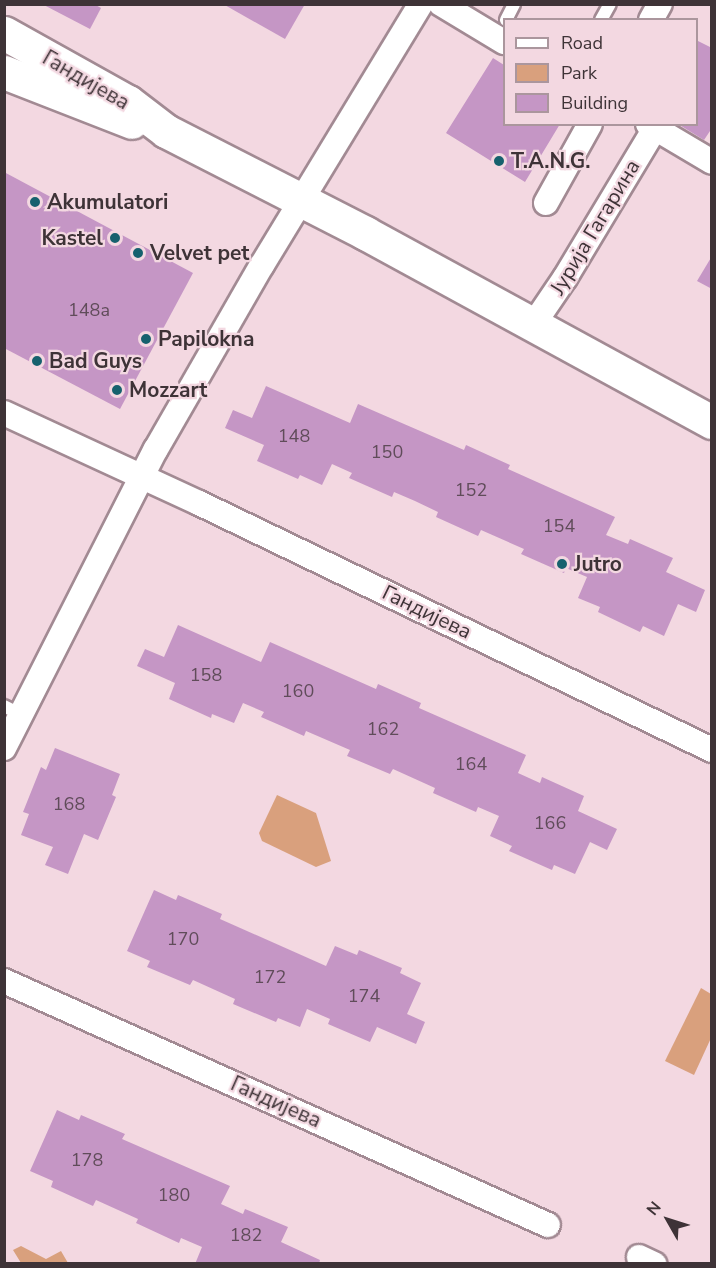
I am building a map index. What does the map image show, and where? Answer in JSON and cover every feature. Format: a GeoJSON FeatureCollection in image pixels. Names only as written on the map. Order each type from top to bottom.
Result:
{"type":"FeatureCollection","features":[{"type":"Feature","properties":{"kind":"street"},"geometry":{"type":"LineString","coordinates":[[4,748],[12,710],[141,476],[302,200],[421,4]]}},
{"type":"Feature","properties":{"kind":"street"},"geometry":{"type":"LineString","coordinates":[[441,4],[503,30]]}},
{"type":"Feature","properties":{"kind":"street"},"geometry":{"type":"LineString","coordinates":[[652,18],[660,4]]}},
{"type":"Feature","properties":{"kind":"street","name":"Гандијева"},"geometry":{"type":"LineString","coordinates":[[4,33],[128,102],[166,131],[302,200],[711,422]]}},
{"type":"Feature","properties":{"kind":"street","name":"Гандијева"},"geometry":{"type":"LineString","coordinates":[[4,72],[118,119],[166,131]]}},
{"type":"Feature","properties":{"kind":"street"},"geometry":{"type":"LineString","coordinates":[[546,203],[589,126]]}},
{"type":"Feature","properties":{"kind":"street","name":"Јурија Гагарина"},"geometry":{"type":"LineString","coordinates":[[533,325],[565,278],[651,126],[711,162]]}},
{"type":"Feature","properties":{"kind":"street","name":"Гандијева"},"geometry":{"type":"LineString","coordinates":[[4,413],[141,476],[711,750]]}},
{"type":"Feature","properties":{"kind":"street","name":"Гандијева"},"geometry":{"type":"LineString","coordinates":[[4,981],[548,1225]]}},
{"type":"Feature","properties":{"kind":"lane"},"geometry":{"type":"LineString","coordinates":[[508,18],[514,4]]}},
{"type":"Feature","properties":{"kind":"lane"},"geometry":{"type":"LineString","coordinates":[[602,18],[610,4]]}},
{"type":"Feature","properties":{"kind":"green space"},"geometry":{"type":"Polygon","coordinates":[[[277,795],[316,813],[331,861],[316,867],[262,841],[259,833],[277,795]]]}},
{"type":"Feature","properties":{"kind":"green space"},"geometry":{"type":"Polygon","coordinates":[[[701,988],[711,994],[711,1038],[694,1075],[665,1061],[701,988]]]}},
{"type":"Feature","properties":{"kind":"green space"},"geometry":{"type":"Polygon","coordinates":[[[21,1246],[46,1259],[61,1251],[68,1263],[21,1263],[13,1250],[21,1246]]]}},
{"type":"Feature","properties":{"kind":"building"},"geometry":{"type":"Polygon","coordinates":[[[42,4],[94,4],[101,8],[90,29],[42,4]]]}},
{"type":"Feature","properties":{"kind":"building"},"geometry":{"type":"Polygon","coordinates":[[[223,4],[305,4],[285,39],[223,4]]]}},
{"type":"Feature","properties":{"kind":"building"},"geometry":{"type":"Polygon","coordinates":[[[698,41],[712,48],[712,128],[704,140],[681,126],[698,126],[698,41]]]}},
{"type":"Feature","properties":{"kind":"building"},"geometry":{"type":"Polygon","coordinates":[[[493,58],[503,64],[503,126],[559,126],[525,182],[446,133],[493,58]]]}},
{"type":"Feature","properties":{"kind":"building"},"geometry":{"type":"Polygon","coordinates":[[[4,172],[193,273],[120,409],[4,348],[4,172]]]}},
{"type":"Feature","properties":{"kind":"building"},"geometry":{"type":"Polygon","coordinates":[[[712,256],[712,289],[697,281],[712,256]]]}},
{"type":"Feature","properties":{"kind":"building"},"geometry":{"type":"Polygon","coordinates":[[[266,386],[350,423],[358,404],[464,450],[466,445],[510,465],[508,469],[615,517],[606,535],[628,544],[630,539],[673,558],[666,572],[705,590],[696,612],[678,604],[664,636],[643,626],[640,632],[598,612],[600,607],[578,598],[587,577],[566,568],[564,573],[521,554],[524,549],[481,530],[478,536],[436,517],[438,512],[415,501],[394,492],[392,497],[349,478],[352,473],[332,464],[322,485],[300,475],[298,479],[257,461],[264,445],[225,428],[233,410],[252,418],[266,386]]]}},
{"type":"Feature","properties":{"kind":"building"},"geometry":{"type":"Polygon","coordinates":[[[178,625],[261,662],[270,642],[376,689],[378,684],[421,703],[419,708],[526,755],[518,773],[540,783],[542,777],[584,796],[578,811],[617,829],[607,850],[590,842],[575,874],[554,865],[552,870],[509,851],[512,846],[490,836],[499,816],[478,807],[476,812],[433,793],[435,788],[393,769],[390,774],[347,756],[350,750],[306,731],[304,736],[261,717],[264,712],[243,703],[234,723],[212,714],[211,718],[169,699],[175,683],[137,666],[145,649],[164,657],[178,625]]]}},
{"type":"Feature","properties":{"kind":"building"},"geometry":{"type":"Polygon","coordinates":[[[55,748],[120,774],[112,795],[116,797],[98,840],[84,834],[68,874],[45,865],[53,847],[21,835],[29,814],[23,812],[41,767],[46,770],[55,748]]]}},
{"type":"Feature","properties":{"kind":"building"},"geometry":{"type":"Polygon","coordinates":[[[154,890],[176,900],[178,895],[222,914],[220,919],[326,966],[335,946],[357,955],[359,950],[402,968],[400,973],[421,983],[407,1014],[425,1022],[416,1044],[377,1027],[370,1042],[328,1024],[330,1019],[307,1009],[300,1027],[278,1018],[276,1022],[233,1004],[235,999],[193,980],[190,985],[147,967],[150,961],[127,951],[154,890]]]}},
{"type":"Feature","properties":{"kind":"building"},"geometry":{"type":"Polygon","coordinates":[[[57,1110],[79,1120],[81,1115],[125,1134],[122,1139],[230,1186],[221,1204],[243,1214],[245,1209],[288,1227],[281,1242],[320,1260],[319,1264],[195,1264],[202,1247],[181,1238],[179,1243],[136,1223],[138,1219],[96,1200],[93,1206],[51,1187],[53,1181],[30,1171],[57,1110]]]}},
{"type":"Feature","properties":{"kind":"place","name":"T.A.N.G."},"geometry":{"type":"Point","coordinates":[499,161]}},
{"type":"Feature","properties":{"kind":"place","name":"Akumulatori"},"geometry":{"type":"Point","coordinates":[35,202]}},
{"type":"Feature","properties":{"kind":"place","name":"Kastel"},"geometry":{"type":"Point","coordinates":[115,238]}},
{"type":"Feature","properties":{"kind":"place","name":"Velvet pet"},"geometry":{"type":"Point","coordinates":[138,253]}},
{"type":"Feature","properties":{"kind":"place","name":"Papilokna"},"geometry":{"type":"Point","coordinates":[146,339]}},
{"type":"Feature","properties":{"kind":"place","name":"Bad Guys"},"geometry":{"type":"Point","coordinates":[37,361]}},
{"type":"Feature","properties":{"kind":"place","name":"Mozzart"},"geometry":{"type":"Point","coordinates":[117,390]}},
{"type":"Feature","properties":{"kind":"place","name":"Jutro"},"geometry":{"type":"Point","coordinates":[562,564]}}]}
